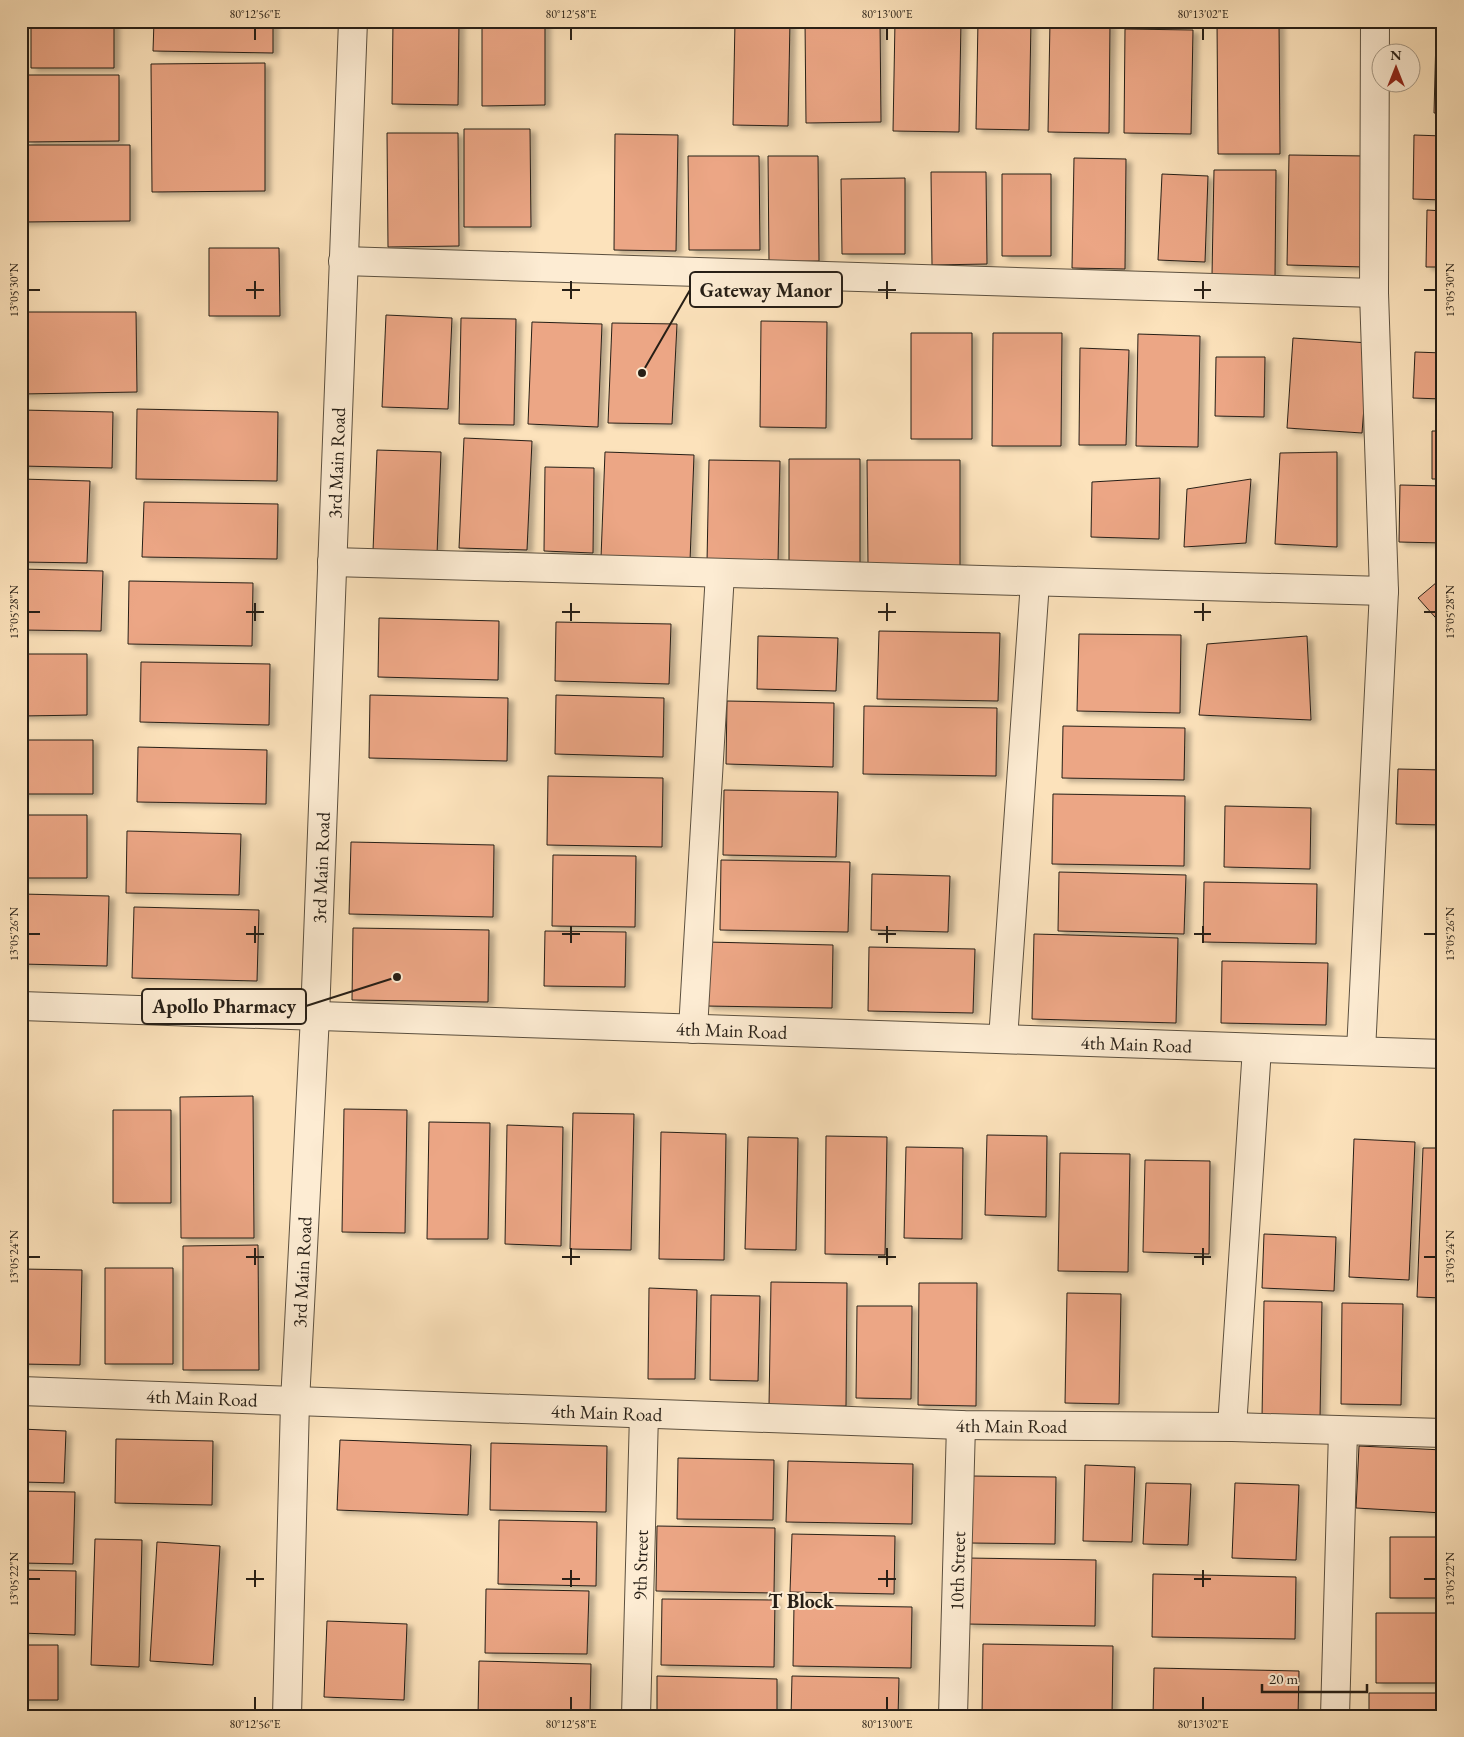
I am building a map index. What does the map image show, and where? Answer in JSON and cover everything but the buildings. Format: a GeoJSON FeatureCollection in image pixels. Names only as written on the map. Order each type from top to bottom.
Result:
{"type":"FeatureCollection","features":[{"type":"Feature","properties":{"kind":"street","name":"3rd Main Road"},"geometry":{"type":"LineString","coordinates":[[287,1716],[295,1402],[315,1016],[353,21]]}},
{"type":"Feature","properties":{"kind":"street"},"geometry":{"type":"LineString","coordinates":[[1360,1051],[1384,591],[1374,293],[1375,21]]}},
{"type":"Feature","properties":{"kind":"street"},"geometry":{"type":"LineString","coordinates":[[343,261],[1374,293]]}},
{"type":"Feature","properties":{"kind":"street"},"geometry":{"type":"LineString","coordinates":[[332,562],[1384,591]]}},
{"type":"Feature","properties":{"kind":"street"},"geometry":{"type":"LineString","coordinates":[[693,1029],[720,573]]}},
{"type":"Feature","properties":{"kind":"street"},"geometry":{"type":"LineString","coordinates":[[1003,1039],[1035,582]]}},
{"type":"Feature","properties":{"kind":"street","name":"4th Main Road"},"geometry":{"type":"LineString","coordinates":[[21,1006],[1443,1054]]}},
{"type":"Feature","properties":{"kind":"street"},"geometry":{"type":"LineString","coordinates":[[1232,1427],[1256,1048]]}},
{"type":"Feature","properties":{"kind":"street","name":"4th Main Road"},"geometry":{"type":"LineString","coordinates":[[21,1391],[961,1425],[1232,1427],[1443,1433]]}},
{"type":"Feature","properties":{"kind":"street","name":"9th Street"},"geometry":{"type":"LineString","coordinates":[[636,1716],[644,1414]]}},
{"type":"Feature","properties":{"kind":"street","name":"10th Street"},"geometry":{"type":"LineString","coordinates":[[953,1716],[961,1425]]}},
{"type":"Feature","properties":{"kind":"street"},"geometry":{"type":"LineString","coordinates":[[1335,1716],[1343,1430]]}},
{"type":"Feature","properties":{"kind":"place","name":"Gateway Manor"},"geometry":{"type":"Point","coordinates":[642,373]}},
{"type":"Feature","properties":{"kind":"place","name":"Apollo Pharmacy"},"geometry":{"type":"Point","coordinates":[397,977]}},
{"type":"Feature","properties":{"kind":"district","name":"T Block"},"geometry":{"type":"Point","coordinates":[801,1601]}}]}
